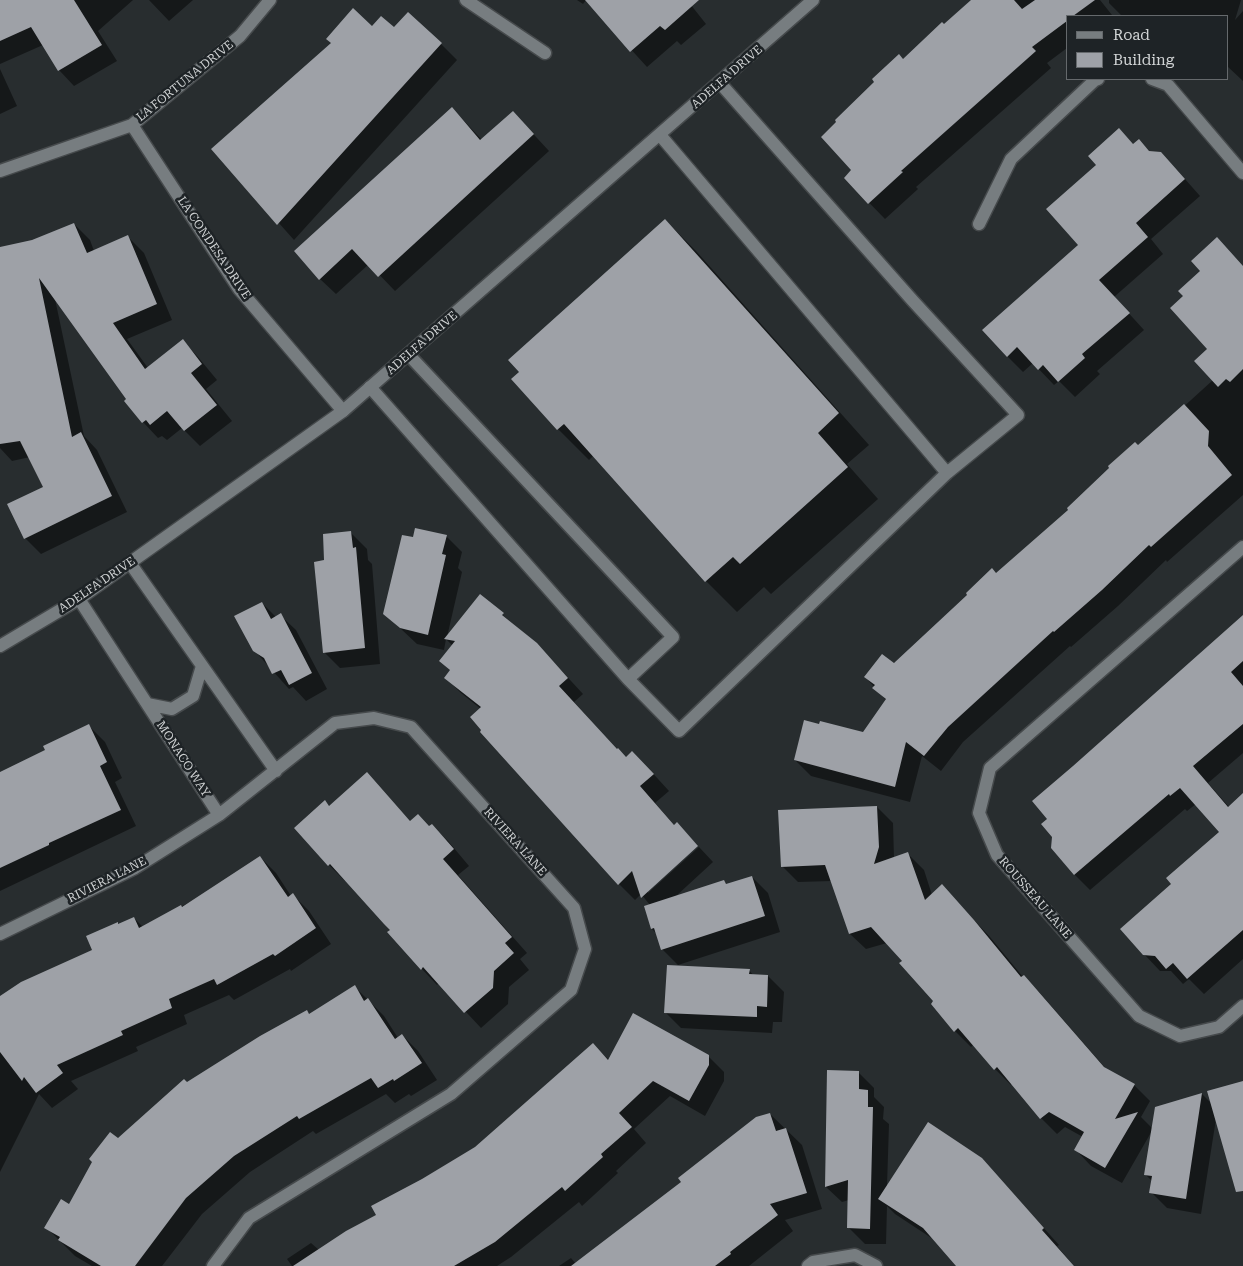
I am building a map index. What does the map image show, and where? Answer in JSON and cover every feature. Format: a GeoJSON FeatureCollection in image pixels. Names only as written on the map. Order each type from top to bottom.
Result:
{"type":"FeatureCollection","features":[{"type":"Feature","properties":{"kind":"street","name":"LA FORTUNA DRIVE"},"geometry":{"type":"LineString","coordinates":[[0,171],[132,125],[240,36],[270,0]]}},
{"type":"Feature","properties":{"kind":"street"},"geometry":{"type":"LineString","coordinates":[[466,0],[545,53]]}},
{"type":"Feature","properties":{"kind":"street","name":"ADELFA DRIVE"},"geometry":{"type":"LineString","coordinates":[[0,646],[79,599],[343,411],[813,0]]}},
{"type":"Feature","properties":{"kind":"street"},"geometry":{"type":"LineString","coordinates":[[979,224],[1011,159],[1095,80]]}},
{"type":"Feature","properties":{"kind":"street"},"geometry":{"type":"LineString","coordinates":[[1155,80],[1168,85],[1243,173]]}},
{"type":"Feature","properties":{"kind":"street"},"geometry":{"type":"LineString","coordinates":[[370,387],[628,679],[679,731],[947,473],[1018,415],[913,301],[720,83]]}},
{"type":"Feature","properties":{"kind":"street","name":"LA CONDESA DRIVE"},"geometry":{"type":"LineString","coordinates":[[132,125],[239,289],[343,411]]}},
{"type":"Feature","properties":{"kind":"street"},"geometry":{"type":"LineString","coordinates":[[660,135],[947,473]]}},
{"type":"Feature","properties":{"kind":"street"},"geometry":{"type":"LineString","coordinates":[[408,354],[673,637],[628,679]]}},
{"type":"Feature","properties":{"kind":"street","name":"ROUSSEAU LANE"},"geometry":{"type":"LineString","coordinates":[[1243,547],[990,768],[979,813],[997,855],[1139,1016],[1180,1036],[1219,1027],[1243,1006]]}},
{"type":"Feature","properties":{"kind":"street"},"geometry":{"type":"LineString","coordinates":[[130,563],[276,771]]}},
{"type":"Feature","properties":{"kind":"street","name":"MONACO WAY"},"geometry":{"type":"LineString","coordinates":[[79,599],[219,815]]}},
{"type":"Feature","properties":{"kind":"street","name":"MONACO WAY"},"geometry":{"type":"LineString","coordinates":[[147,704],[172,709],[193,696],[202,666]]}},
{"type":"Feature","properties":{"kind":"street","name":"RIVIERA LANE"},"geometry":{"type":"LineString","coordinates":[[0,934],[135,868],[219,815],[335,723],[374,718],[411,727],[574,908],[585,949],[571,990],[451,1094],[249,1218],[213,1266]]}},
{"type":"Feature","properties":{"kind":"street"},"geometry":{"type":"LineString","coordinates":[[808,1266],[813,1262],[855,1255],[876,1266]]}},
{"type":"Feature","properties":{"kind":"building"},"geometry":{"type":"Polygon","coordinates":[[[0,0],[74,0],[102,45],[58,71],[31,27],[0,41],[0,0]]]}},
{"type":"Feature","properties":{"kind":"building"},"geometry":{"type":"Polygon","coordinates":[[[585,0],[699,0],[665,30],[660,26],[630,52],[585,0]]]}},
{"type":"Feature","properties":{"kind":"building"},"geometry":{"type":"Polygon","coordinates":[[[971,0],[1014,0],[1022,9],[1035,0],[1095,0],[1074,15],[1066,15],[1066,22],[1032,47],[1036,51],[901,171],[903,172],[868,204],[844,178],[851,170],[821,137],[836,122],[835,120],[874,82],[872,79],[899,54],[903,59],[942,22],[944,24],[971,0]]]}},
{"type":"Feature","properties":{"kind":"building"},"geometry":{"type":"Polygon","coordinates":[[[353,8],[372,26],[381,16],[394,27],[408,12],[442,43],[277,225],[211,149],[331,43],[326,39],[353,8]]]}},
{"type":"Feature","properties":{"kind":"building"},"geometry":{"type":"Polygon","coordinates":[[[452,107],[480,140],[513,111],[534,134],[378,277],[352,249],[319,280],[294,251],[452,107]]]}},
{"type":"Feature","properties":{"kind":"building"},"geometry":{"type":"Polygon","coordinates":[[[1119,128],[1133,144],[1139,139],[1149,151],[1161,152],[1185,179],[1136,223],[1148,237],[1099,280],[1130,313],[1082,354],[1085,358],[1058,382],[1043,365],[1038,370],[1017,347],[1007,357],[982,330],[1078,245],[1046,209],[1096,165],[1088,156],[1119,128]]]}},
{"type":"Feature","properties":{"kind":"building"},"geometry":{"type":"Polygon","coordinates":[[[665,219],[839,413],[818,433],[848,467],[740,564],[733,557],[705,582],[564,424],[557,430],[511,379],[519,372],[508,360],[665,219]]]}},
{"type":"Feature","properties":{"kind":"building"},"geometry":{"type":"Polygon","coordinates":[[[74,223],[87,253],[128,235],[157,304],[113,323],[145,369],[183,339],[202,364],[191,373],[217,405],[184,431],[167,411],[150,425],[146,420],[142,423],[124,401],[126,399],[39,278],[72,437],[81,432],[112,496],[24,539],[7,504],[43,487],[20,441],[0,444],[0,247],[32,240],[74,223]]]}},
{"type":"Feature","properties":{"kind":"building"},"geometry":{"type":"Polygon","coordinates":[[[1217,237],[1243,266],[1243,369],[1230,382],[1226,379],[1218,387],[1194,361],[1207,349],[1170,308],[1183,296],[1178,291],[1200,271],[1191,261],[1217,237]]]}},
{"type":"Feature","properties":{"kind":"building"},"geometry":{"type":"Polygon","coordinates":[[[1184,404],[1209,431],[1208,446],[1232,475],[1151,547],[1149,545],[1102,590],[1053,631],[948,727],[924,756],[906,742],[895,787],[794,760],[804,720],[819,724],[820,721],[863,732],[886,699],[872,688],[875,685],[864,677],[882,654],[894,663],[967,595],[966,593],[992,568],[996,573],[1068,510],[1067,508],[1109,468],[1108,466],[1135,442],[1138,445],[1184,404]]]}},
{"type":"Feature","properties":{"kind":"building"},"geometry":{"type":"Polygon","coordinates":[[[415,528],[447,535],[442,554],[446,555],[428,635],[400,628],[383,614],[402,535],[413,537],[415,528]]]}},
{"type":"Feature","properties":{"kind":"building"},"geometry":{"type":"Polygon","coordinates":[[[351,531],[353,548],[356,547],[365,648],[323,653],[314,562],[324,560],[323,534],[351,531]]]}},
{"type":"Feature","properties":{"kind":"building"},"geometry":{"type":"Polygon","coordinates":[[[480,594],[504,613],[502,615],[537,643],[568,678],[559,686],[617,749],[626,757],[632,751],[654,774],[640,786],[674,825],[677,822],[698,846],[641,898],[632,871],[618,885],[480,732],[481,730],[470,717],[481,707],[444,678],[450,670],[439,661],[455,641],[444,639],[480,594]]]}},
{"type":"Feature","properties":{"kind":"building"},"geometry":{"type":"Polygon","coordinates":[[[262,602],[271,619],[281,613],[312,673],[289,685],[281,670],[272,674],[264,658],[253,651],[234,616],[262,602]]]}},
{"type":"Feature","properties":{"kind":"building"},"geometry":{"type":"Polygon","coordinates":[[[1243,615],[1243,661],[1231,672],[1243,686],[1243,724],[1193,766],[1228,807],[1243,793],[1243,930],[1187,979],[1173,963],[1166,969],[1155,956],[1143,955],[1120,929],[1171,884],[1166,878],[1219,832],[1180,788],[1170,796],[1169,794],[1074,875],[1051,848],[1052,837],[1041,824],[1047,819],[1032,801],[1243,615]]]}},
{"type":"Feature","properties":{"kind":"building"},"geometry":{"type":"Polygon","coordinates":[[[89,724],[107,762],[100,766],[121,810],[0,868],[0,772],[45,750],[43,746],[89,724]]]}},
{"type":"Feature","properties":{"kind":"building"},"geometry":{"type":"Polygon","coordinates":[[[367,772],[410,821],[418,814],[429,826],[432,824],[454,849],[443,859],[512,937],[505,943],[514,953],[494,971],[493,988],[464,1013],[423,967],[421,970],[387,932],[390,930],[330,864],[328,866],[294,828],[325,800],[329,806],[367,772]]]}},
{"type":"Feature","properties":{"kind":"building"},"geometry":{"type":"Polygon","coordinates":[[[877,806],[879,847],[874,864],[908,852],[925,900],[942,884],[1021,977],[1024,975],[1104,1067],[1135,1084],[1115,1119],[1138,1112],[1105,1168],[1074,1150],[1084,1132],[1049,1112],[1040,1119],[997,1067],[994,1070],[958,1028],[954,1032],[931,1004],[933,1001],[899,963],[902,961],[871,927],[849,934],[825,865],[781,867],[778,810],[877,806]]]}},
{"type":"Feature","properties":{"kind":"building"},"geometry":{"type":"Polygon","coordinates":[[[260,856],[288,897],[293,893],[316,928],[275,956],[273,954],[217,985],[214,979],[169,999],[172,1008],[121,1031],[123,1035],[57,1065],[63,1073],[36,1093],[24,1077],[22,1081],[0,1052],[0,996],[21,982],[92,950],[86,936],[134,917],[139,928],[181,905],[182,907],[260,856]]]}},
{"type":"Feature","properties":{"kind":"building"},"geometry":{"type":"Polygon","coordinates":[[[752,876],[765,916],[661,950],[654,928],[651,929],[644,906],[724,880],[726,884],[752,876]]]}},
{"type":"Feature","properties":{"kind":"building"},"geometry":{"type":"Polygon","coordinates":[[[667,965],[750,969],[749,974],[768,975],[767,1007],[757,1006],[757,1017],[664,1013],[667,965]]]}},
{"type":"Feature","properties":{"kind":"building"},"geometry":{"type":"Polygon","coordinates":[[[355,985],[364,1001],[368,998],[395,1039],[402,1034],[422,1063],[394,1081],[393,1079],[378,1088],[371,1078],[299,1119],[297,1116],[234,1156],[186,1198],[135,1266],[101,1266],[58,1240],[60,1237],[44,1228],[61,1199],[69,1204],[92,1162],[89,1159],[110,1132],[118,1138],[184,1079],[187,1082],[260,1036],[307,1010],[309,1014],[355,985]]]}},
{"type":"Feature","properties":{"kind":"building"},"geometry":{"type":"Polygon","coordinates":[[[633,1013],[709,1055],[709,1065],[689,1101],[653,1081],[619,1113],[632,1127],[601,1154],[603,1157],[565,1191],[562,1187],[495,1242],[454,1266],[293,1266],[346,1231],[376,1215],[371,1206],[422,1179],[475,1147],[593,1043],[608,1060],[633,1013]]]}},
{"type":"Feature","properties":{"kind":"building"},"geometry":{"type":"Polygon","coordinates":[[[827,1070],[859,1071],[859,1089],[868,1090],[868,1107],[873,1107],[870,1229],[847,1228],[848,1180],[825,1187],[827,1070]]]}},
{"type":"Feature","properties":{"kind":"building"},"geometry":{"type":"Polygon","coordinates":[[[1243,1081],[1243,1191],[1236,1192],[1207,1091],[1243,1081]]]}},
{"type":"Feature","properties":{"kind":"building"},"geometry":{"type":"Polygon","coordinates":[[[1202,1093],[1186,1199],[1149,1193],[1152,1176],[1144,1175],[1155,1107],[1202,1093]]]}},
{"type":"Feature","properties":{"kind":"building"},"geometry":{"type":"Polygon","coordinates":[[[770,1113],[776,1131],[786,1128],[807,1193],[770,1204],[778,1215],[730,1252],[731,1254],[715,1266],[571,1266],[681,1182],[678,1178],[756,1117],[770,1113]]]}},
{"type":"Feature","properties":{"kind":"building"},"geometry":{"type":"Polygon","coordinates":[[[928,1122],[982,1158],[1044,1228],[1042,1230],[1074,1266],[956,1266],[923,1228],[878,1199],[928,1122]]]}}]}
